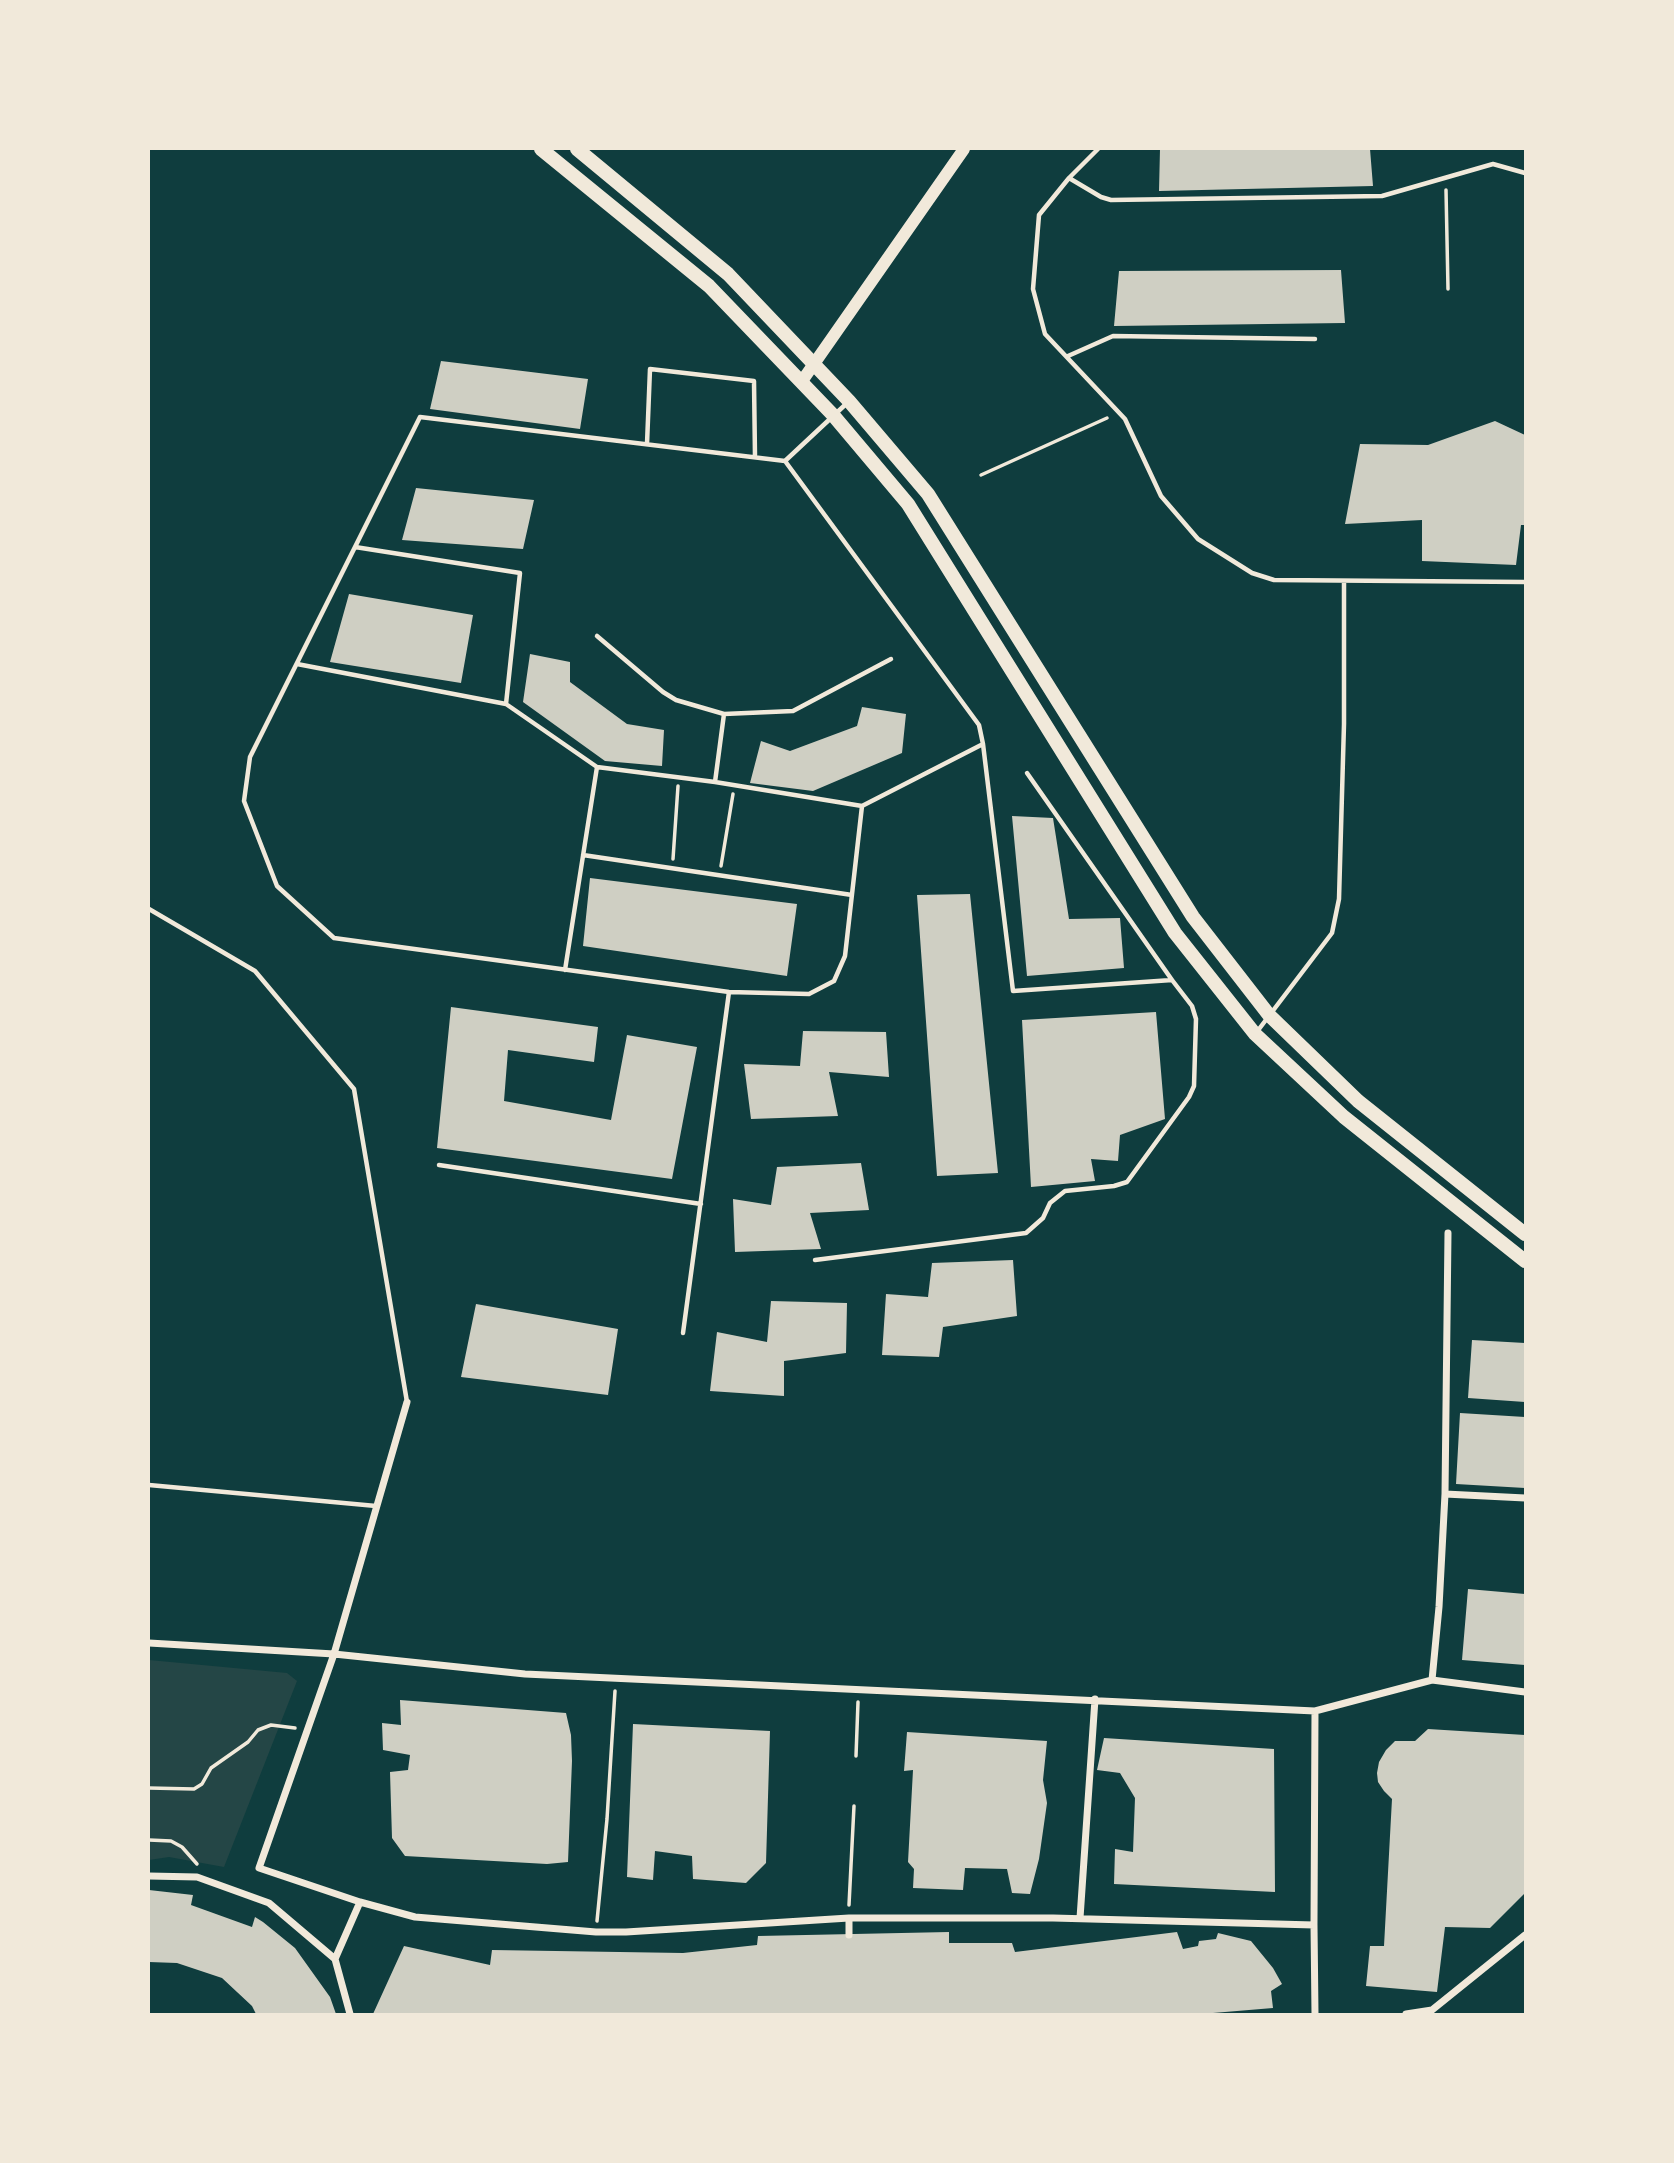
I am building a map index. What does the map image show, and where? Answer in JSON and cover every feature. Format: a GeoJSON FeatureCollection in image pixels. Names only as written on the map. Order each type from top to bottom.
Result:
{"type":"FeatureCollection","features":[{"type":"Feature","properties":{"kind":"main road"},"geometry":{"type":"LineString","coordinates":[[541,149],[709,286],[802,381],[908,504],[1175,933],[1255,1034],[1344,1117],[1525,1261]]}},
{"type":"Feature","properties":{"kind":"main road"},"geometry":{"type":"LineString","coordinates":[[577,149],[728,274],[849,401],[928,494],[1193,917],[1269,1015],[1358,1101],[1525,1234]]}},
{"type":"Feature","properties":{"kind":"street"},"geometry":{"type":"LineString","coordinates":[[802,381],[964,149]]}},
{"type":"Feature","properties":{"kind":"street"},"geometry":{"type":"LineString","coordinates":[[1432,1680],[1445,1494],[1448,1233]]}},
{"type":"Feature","properties":{"kind":"street"},"geometry":{"type":"LineString","coordinates":[[407,1402],[334,1654],[259,1868],[360,1902],[415,1917],[596,1932],[849,1918],[1080,1919],[1314,1925]]}},
{"type":"Feature","properties":{"kind":"street"},"geometry":{"type":"LineString","coordinates":[[1445,1494],[1525,1498]]}},
{"type":"Feature","properties":{"kind":"street"},"geometry":{"type":"LineString","coordinates":[[149,1643],[334,1654],[525,1674],[1315,1711],[1432,1680],[1525,1692]]}},
{"type":"Feature","properties":{"kind":"street"},"geometry":{"type":"LineString","coordinates":[[1080,1919],[1094,1699]]}},
{"type":"Feature","properties":{"kind":"street"},"geometry":{"type":"LineString","coordinates":[[1315,1711],[1315,2014]]}},
{"type":"Feature","properties":{"kind":"street"},"geometry":{"type":"LineString","coordinates":[[149,1876],[197,1877],[269,1903],[335,1959],[350,2014]]}},
{"type":"Feature","properties":{"kind":"street"},"geometry":{"type":"LineString","coordinates":[[335,1959],[360,1902]]}},
{"type":"Feature","properties":{"kind":"street"},"geometry":{"type":"LineString","coordinates":[[849,1918],[849,1935]]}},
{"type":"Feature","properties":{"kind":"street"},"geometry":{"type":"LineString","coordinates":[[1406,2014],[1432,2010],[1525,1934]]}},
{"type":"Feature","properties":{"kind":"lane"},"geometry":{"type":"LineString","coordinates":[[1098,149],[1069,178],[1039,215],[1033,289],[1045,334],[1125,419],[1161,496],[1198,539],[1252,573],[1274,580],[1525,582]]}},
{"type":"Feature","properties":{"kind":"lane"},"geometry":{"type":"LineString","coordinates":[[1069,178],[1111,200],[1382,196],[1493,164],[1525,173]]}},
{"type":"Feature","properties":{"kind":"lane"},"geometry":{"type":"LineString","coordinates":[[1068,356],[1113,336],[1315,339]]}},
{"type":"Feature","properties":{"kind":"lane"},"geometry":{"type":"LineString","coordinates":[[647,444],[650,369],[754,381],[755,457]]}},
{"type":"Feature","properties":{"kind":"lane"},"geometry":{"type":"LineString","coordinates":[[785,461],[849,401]]}},
{"type":"Feature","properties":{"kind":"lane"},"geometry":{"type":"LineString","coordinates":[[862,806],[845,956],[834,981],[809,994],[729,992],[334,938],[277,886],[244,801],[250,757],[420,417],[785,461],[979,725],[1013,991],[1172,981]]}},
{"type":"Feature","properties":{"kind":"lane"},"geometry":{"type":"LineString","coordinates":[[355,547],[520,573],[506,704]]}},
{"type":"Feature","properties":{"kind":"lane"},"geometry":{"type":"LineString","coordinates":[[1255,1034],[1332,933],[1339,900],[1344,724],[1344,581]]}},
{"type":"Feature","properties":{"kind":"lane"},"geometry":{"type":"LineString","coordinates":[[597,636],[676,700],[724,714],[793,711],[891,660]]}},
{"type":"Feature","properties":{"kind":"lane"},"geometry":{"type":"LineString","coordinates":[[297,664],[506,704],[597,767],[715,782],[862,806],[983,744]]}},
{"type":"Feature","properties":{"kind":"lane"},"geometry":{"type":"LineString","coordinates":[[715,782],[724,714]]}},
{"type":"Feature","properties":{"kind":"lane"},"geometry":{"type":"LineString","coordinates":[[565,970],[597,767]]}},
{"type":"Feature","properties":{"kind":"lane"},"geometry":{"type":"LineString","coordinates":[[815,1260],[1026,1233],[1043,1218],[1050,1203],[1065,1191],[1127,1182],[1189,1097],[1194,1086],[1196,1019],[1192,1006],[1027,773]]}},
{"type":"Feature","properties":{"kind":"lane"},"geometry":{"type":"LineString","coordinates":[[583,855],[852,895]]}},
{"type":"Feature","properties":{"kind":"lane"},"geometry":{"type":"LineString","coordinates":[[149,909],[255,971],[354,1089],[407,1402]]}},
{"type":"Feature","properties":{"kind":"lane"},"geometry":{"type":"LineString","coordinates":[[682,1333],[729,992]]}},
{"type":"Feature","properties":{"kind":"lane"},"geometry":{"type":"LineString","coordinates":[[439,1165],[701,1203]]}},
{"type":"Feature","properties":{"kind":"lane"},"geometry":{"type":"LineString","coordinates":[[149,1485],[377,1506]]}},
{"type":"Feature","properties":{"kind":"path"},"geometry":{"type":"LineString","coordinates":[[1446,178],[1448,289]]}},
{"type":"Feature","properties":{"kind":"path"},"geometry":{"type":"LineString","coordinates":[[981,475],[1119,412]]}},
{"type":"Feature","properties":{"kind":"path"},"geometry":{"type":"LineString","coordinates":[[672,868],[679,777]]}},
{"type":"Feature","properties":{"kind":"path"},"geometry":{"type":"LineString","coordinates":[[720,875],[735,785]]}},
{"type":"Feature","properties":{"kind":"path"},"geometry":{"type":"LineString","coordinates":[[596,1932],[617,1679]]}},
{"type":"Feature","properties":{"kind":"path"},"geometry":{"type":"LineString","coordinates":[[856,1756],[859,1689]]}},
{"type":"Feature","properties":{"kind":"path"},"geometry":{"type":"LineString","coordinates":[[149,1787],[194,1789],[202,1784],[211,1768],[248,1742],[265,1726],[307,1731]]}},
{"type":"Feature","properties":{"kind":"path"},"geometry":{"type":"LineString","coordinates":[[849,1918],[854,1806]]}},
{"type":"Feature","properties":{"kind":"path"},"geometry":{"type":"LineString","coordinates":[[149,1840],[171,1841],[182,1847],[210,1873],[214,1883]]}},
{"type":"Feature","properties":{"kind":"shaded area"},"geometry":{"type":"Polygon","coordinates":[[[149,1660],[287,1673],[297,1681],[224,1867],[169,1857],[149,1860],[149,1660]]]}},
{"type":"Feature","properties":{"kind":"building"},"geometry":{"type":"Polygon","coordinates":[[[1160,149],[1370,149],[1373,186],[1159,191],[1160,149]]]}},
{"type":"Feature","properties":{"kind":"building"},"geometry":{"type":"Polygon","coordinates":[[[1341,270],[1345,323],[1114,326],[1119,271],[1341,270]]]}},
{"type":"Feature","properties":{"kind":"building"},"geometry":{"type":"Polygon","coordinates":[[[441,361],[588,379],[580,429],[430,409],[441,361]]]}},
{"type":"Feature","properties":{"kind":"building"},"geometry":{"type":"Polygon","coordinates":[[[1495,421],[1525,435],[1525,525],[1521,525],[1516,565],[1422,561],[1422,520],[1345,524],[1360,444],[1428,445],[1495,421]]]}},
{"type":"Feature","properties":{"kind":"building"},"geometry":{"type":"Polygon","coordinates":[[[416,488],[534,500],[523,549],[402,540],[416,488]]]}},
{"type":"Feature","properties":{"kind":"building"},"geometry":{"type":"Polygon","coordinates":[[[349,594],[473,615],[461,683],[330,662],[349,594]]]}},
{"type":"Feature","properties":{"kind":"building"},"geometry":{"type":"Polygon","coordinates":[[[530,654],[570,662],[570,682],[627,724],[664,730],[662,766],[605,761],[523,702],[530,654]]]}},
{"type":"Feature","properties":{"kind":"building"},"geometry":{"type":"Polygon","coordinates":[[[862,707],[906,714],[902,753],[813,791],[750,783],[761,741],[790,751],[857,726],[862,707]]]}},
{"type":"Feature","properties":{"kind":"building"},"geometry":{"type":"Polygon","coordinates":[[[1012,816],[1053,818],[1069,919],[1120,918],[1124,968],[1027,976],[1012,816]]]}},
{"type":"Feature","properties":{"kind":"building"},"geometry":{"type":"Polygon","coordinates":[[[590,878],[797,904],[787,976],[583,946],[590,878]]]}},
{"type":"Feature","properties":{"kind":"building"},"geometry":{"type":"Polygon","coordinates":[[[970,894],[998,1173],[937,1176],[917,895],[970,894]]]}},
{"type":"Feature","properties":{"kind":"building"},"geometry":{"type":"Polygon","coordinates":[[[451,1007],[598,1027],[594,1062],[508,1050],[504,1101],[611,1120],[627,1035],[697,1047],[672,1179],[437,1148],[451,1007]]]}},
{"type":"Feature","properties":{"kind":"building"},"geometry":{"type":"Polygon","coordinates":[[[1156,1012],[1165,1119],[1120,1135],[1118,1161],[1091,1159],[1095,1181],[1031,1187],[1022,1020],[1156,1012]]]}},
{"type":"Feature","properties":{"kind":"building"},"geometry":{"type":"Polygon","coordinates":[[[803,1031],[886,1032],[889,1077],[829,1072],[838,1116],[751,1119],[744,1064],[800,1066],[803,1031]]]}},
{"type":"Feature","properties":{"kind":"building"},"geometry":{"type":"Polygon","coordinates":[[[861,1163],[869,1210],[810,1213],[821,1249],[735,1252],[733,1199],[771,1205],[777,1167],[861,1163]]]}},
{"type":"Feature","properties":{"kind":"building"},"geometry":{"type":"Polygon","coordinates":[[[1013,1260],[1017,1316],[943,1327],[939,1357],[882,1355],[886,1294],[928,1297],[932,1263],[1013,1260]]]}},
{"type":"Feature","properties":{"kind":"building"},"geometry":{"type":"Polygon","coordinates":[[[771,1301],[847,1303],[846,1353],[784,1361],[784,1396],[710,1391],[717,1332],[767,1342],[771,1301]]]}},
{"type":"Feature","properties":{"kind":"building"},"geometry":{"type":"Polygon","coordinates":[[[476,1304],[618,1329],[608,1395],[461,1377],[476,1304]]]}},
{"type":"Feature","properties":{"kind":"building"},"geometry":{"type":"Polygon","coordinates":[[[1472,1340],[1525,1343],[1525,1402],[1468,1398],[1472,1340]]]}},
{"type":"Feature","properties":{"kind":"building"},"geometry":{"type":"Polygon","coordinates":[[[1460,1413],[1525,1417],[1525,1488],[1456,1484],[1460,1413]]]}},
{"type":"Feature","properties":{"kind":"building"},"geometry":{"type":"Polygon","coordinates":[[[1468,1589],[1525,1594],[1525,1665],[1462,1660],[1468,1589]]]}},
{"type":"Feature","properties":{"kind":"building"},"geometry":{"type":"Polygon","coordinates":[[[400,1700],[566,1713],[571,1735],[572,1761],[568,1862],[547,1864],[405,1856],[392,1838],[390,1772],[408,1770],[410,1755],[383,1750],[382,1723],[401,1725],[400,1700]]]}},
{"type":"Feature","properties":{"kind":"building"},"geometry":{"type":"Polygon","coordinates":[[[633,1724],[770,1731],[766,1863],[746,1883],[693,1879],[692,1856],[655,1851],[653,1880],[627,1877],[633,1724]]]}},
{"type":"Feature","properties":{"kind":"building"},"geometry":{"type":"Polygon","coordinates":[[[1428,1729],[1525,1735],[1525,1893],[1490,1928],[1445,1927],[1437,1992],[1366,1986],[1370,1946],[1384,1946],[1392,1799],[1378,1782],[1379,1762],[1395,1741],[1415,1741],[1428,1729]]]}},
{"type":"Feature","properties":{"kind":"building"},"geometry":{"type":"Polygon","coordinates":[[[907,1732],[1047,1741],[1043,1780],[1047,1803],[1039,1859],[1030,1894],[1012,1893],[1007,1869],[965,1868],[963,1890],[913,1888],[914,1869],[908,1862],[913,1770],[904,1771],[907,1732]]]}},
{"type":"Feature","properties":{"kind":"building"},"geometry":{"type":"Polygon","coordinates":[[[1104,1738],[1274,1749],[1275,1892],[1114,1884],[1115,1849],[1133,1852],[1135,1798],[1120,1773],[1097,1770],[1104,1738]]]}},
{"type":"Feature","properties":{"kind":"building"},"geometry":{"type":"Polygon","coordinates":[[[149,1890],[193,1895],[191,1905],[252,1927],[255,1917],[263,1922],[295,1948],[330,1997],[336,2014],[256,2014],[252,2006],[222,1978],[177,1963],[149,1962],[149,1890]]]}},
{"type":"Feature","properties":{"kind":"building"},"geometry":{"type":"Polygon","coordinates":[[[949,1932],[949,1943],[1012,1943],[1015,1952],[1177,1932],[1183,1949],[1198,1946],[1199,1941],[1216,1939],[1218,1933],[1251,1941],[1282,1984],[1271,1991],[1273,2008],[1201,2014],[373,2014],[404,1946],[490,1965],[492,1950],[683,1953],[757,1945],[758,1936],[949,1932]]]}}]}
